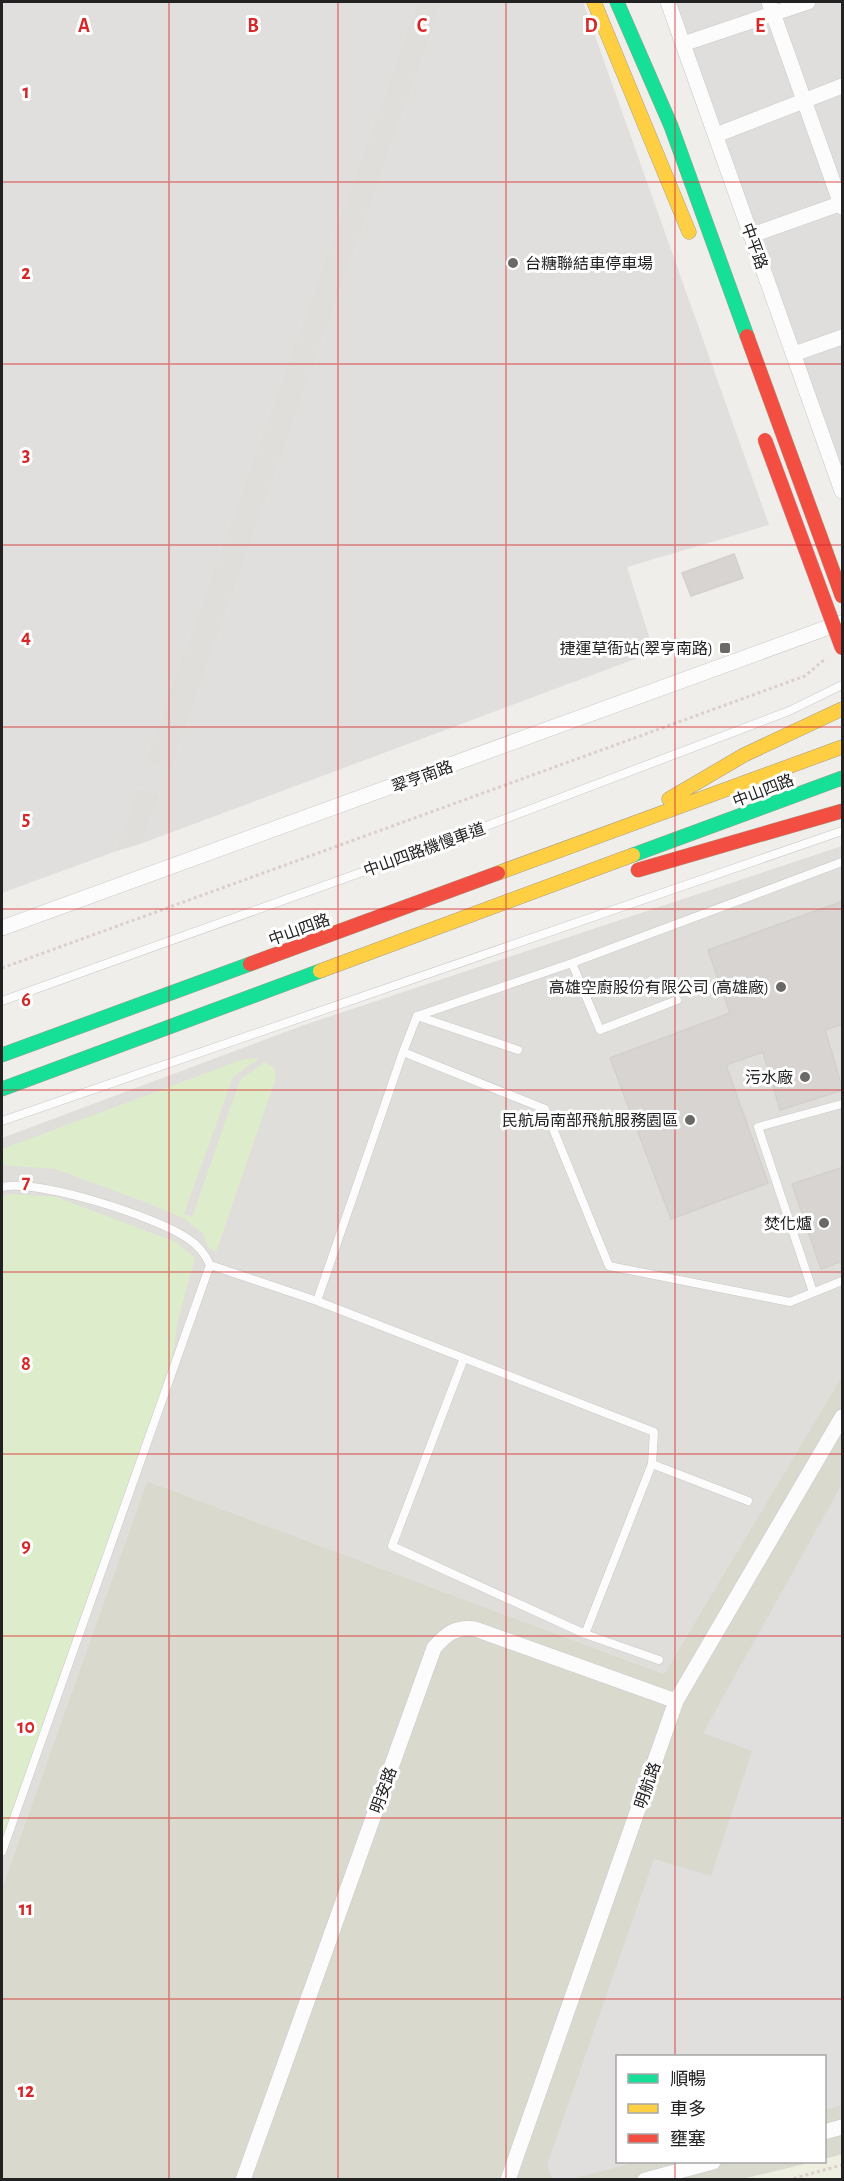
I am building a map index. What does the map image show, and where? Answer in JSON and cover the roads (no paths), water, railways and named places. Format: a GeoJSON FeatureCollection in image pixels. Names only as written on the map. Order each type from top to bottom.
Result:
{"type":"FeatureCollection","features":[{"type":"Feature","properties":{"kind":"main road"},"geometry":{"type":"LineString","coordinates":[[594,2],[693,244]]}},
{"type":"Feature","properties":{"kind":"main road"},"geometry":{"type":"LineString","coordinates":[[617,2],[671,126],[843,596]]}},
{"type":"Feature","properties":{"kind":"main road"},"geometry":{"type":"LineString","coordinates":[[763,434],[843,648]]}},
{"type":"Feature","properties":{"kind":"main road","name":"中山四路"},"geometry":{"type":"LineString","coordinates":[[608,833],[744,755],[843,709]]}},
{"type":"Feature","properties":{"kind":"main road","name":"中山四路"},"geometry":{"type":"LineString","coordinates":[[2,1055],[843,747]]}},
{"type":"Feature","properties":{"kind":"main road","name":"中山四路"},"geometry":{"type":"LineString","coordinates":[[2,1089],[843,778]]}},
{"type":"Feature","properties":{"kind":"main road","name":"中山四路"},"geometry":{"type":"LineString","coordinates":[[460,921],[843,811]]}},
{"type":"Feature","properties":{"kind":"street","name":"中平路"},"geometry":{"type":"LineString","coordinates":[[668,2],[794,354],[839,468],[843,491]]}},
{"type":"Feature","properties":{"kind":"street"},"geometry":{"type":"LineString","coordinates":[[683,44],[772,7],[808,2]]}},
{"type":"Feature","properties":{"kind":"street"},"geometry":{"type":"LineString","coordinates":[[752,235],[842,205],[772,7]]}},
{"type":"Feature","properties":{"kind":"street"},"geometry":{"type":"LineString","coordinates":[[716,135],[843,86]]}},
{"type":"Feature","properties":{"kind":"street"},"geometry":{"type":"LineString","coordinates":[[794,354],[843,337]]}},
{"type":"Feature","properties":{"kind":"street","name":"翠亨南路"},"geometry":{"type":"LineString","coordinates":[[2,928],[843,622]]}},
{"type":"Feature","properties":{"kind":"street","name":"明航路"},"geometry":{"type":"LineString","coordinates":[[508,2180],[676,1701],[843,1417]]}},
{"type":"Feature","properties":{"kind":"street","name":"明安路"},"geometry":{"type":"LineString","coordinates":[[243,2180],[434,1648],[442,1638],[463,1627],[475,1629],[676,1701]]}},
{"type":"Feature","properties":{"kind":"street"},"geometry":{"type":"LineString","coordinates":[[826,2132],[843,2127]]}},
{"type":"Feature","properties":{"kind":"street"},"geometry":{"type":"LineString","coordinates":[[645,2180],[709,2163]]}},
{"type":"Feature","properties":{"kind":"lane","name":"中山四路機慢車道"},"geometry":{"type":"LineString","coordinates":[[2,1001],[410,855],[789,711],[843,685]]}},
{"type":"Feature","properties":{"kind":"lane"},"geometry":{"type":"LineString","coordinates":[[2,1121],[843,831]]}},
{"type":"Feature","properties":{"kind":"lane"},"geometry":{"type":"LineString","coordinates":[[317,1301],[417,1016],[572,963],[843,862]]}},
{"type":"Feature","properties":{"kind":"lane"},"geometry":{"type":"LineString","coordinates":[[572,963],[600,1030],[676,1000]]}},
{"type":"Feature","properties":{"kind":"lane"},"geometry":{"type":"LineString","coordinates":[[417,1016],[518,1050]]}},
{"type":"Feature","properties":{"kind":"lane"},"geometry":{"type":"LineString","coordinates":[[403,1052],[545,1109],[609,1266],[790,1302],[843,1281]]}},
{"type":"Feature","properties":{"kind":"lane"},"geometry":{"type":"LineString","coordinates":[[813,1292],[758,1127],[842,1104]]}},
{"type":"Feature","properties":{"kind":"lane"},"geometry":{"type":"LineString","coordinates":[[2,1187],[10,1185],[59,1190],[147,1220],[186,1237],[205,1253],[210,1265],[2,1852]]}},
{"type":"Feature","properties":{"kind":"lane"},"geometry":{"type":"LineString","coordinates":[[210,1265],[317,1301],[654,1432],[652,1464],[585,1634]]}},
{"type":"Feature","properties":{"kind":"lane"},"geometry":{"type":"LineString","coordinates":[[464,1358],[392,1546],[585,1634],[659,1660]]}},
{"type":"Feature","properties":{"kind":"lane"},"geometry":{"type":"LineString","coordinates":[[652,1464],[748,1501]]}},
{"type":"Feature","properties":{"kind":"place","name":"台糖聯結車停車場"},"geometry":{"type":"Point","coordinates":[513,263]}},
{"type":"Feature","properties":{"kind":"place","name":"捷運草衙站(翠亨南路)"},"geometry":{"type":"Point","coordinates":[725,648]}},
{"type":"Feature","properties":{"kind":"place","name":"高雄空廚股份有限公司 (高雄廠)"},"geometry":{"type":"Point","coordinates":[781,987]}},
{"type":"Feature","properties":{"kind":"place","name":"污水廠"},"geometry":{"type":"Point","coordinates":[805,1077]}},
{"type":"Feature","properties":{"kind":"place","name":"民航局南部飛航服務園區"},"geometry":{"type":"Point","coordinates":[690,1120]}},
{"type":"Feature","properties":{"kind":"place","name":"焚化爐"},"geometry":{"type":"Point","coordinates":[824,1223]}}]}
